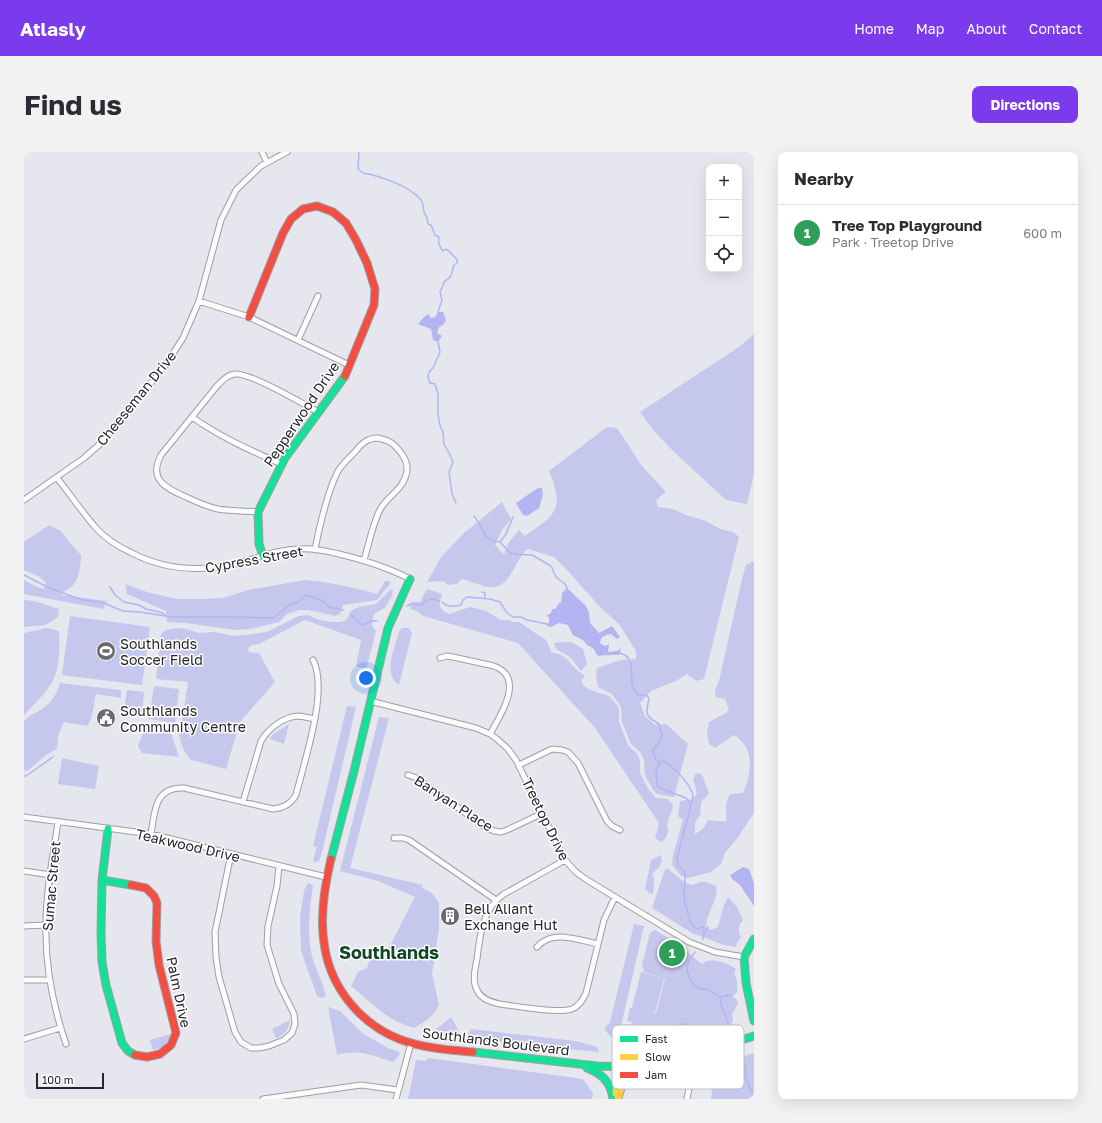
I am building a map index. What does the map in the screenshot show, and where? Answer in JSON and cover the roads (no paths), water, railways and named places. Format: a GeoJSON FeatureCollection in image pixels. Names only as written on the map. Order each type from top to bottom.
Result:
{"type":"FeatureCollection","features":[{"type":"Feature","properties":{"kind":"street"},"geometry":{"type":"LineString","coordinates":[[262,152],[267,163]]}},
{"type":"Feature","properties":{"kind":"street","name":"Cheeseman Drive"},"geometry":{"type":"LineString","coordinates":[[24,500],[57,478],[100,444],[158,376],[172,357],[183,338],[199,301],[221,220],[236,190],[262,166],[287,152]]}},
{"type":"Feature","properties":{"kind":"street","name":"Pepperwood Drive"},"geometry":{"type":"LineString","coordinates":[[249,317],[283,233],[291,219],[303,209],[317,206],[332,212],[346,223],[367,264],[375,289],[374,305],[344,378],[281,464],[258,512],[259,544],[263,556]]}},
{"type":"Feature","properties":{"kind":"street"},"geometry":{"type":"LineString","coordinates":[[298,340],[318,296]]}},
{"type":"Feature","properties":{"kind":"street"},"geometry":{"type":"LineString","coordinates":[[199,301],[249,317],[349,365]]}},
{"type":"Feature","properties":{"kind":"street"},"geometry":{"type":"LineString","coordinates":[[258,512],[227,510],[206,506],[172,491],[164,486],[158,479],[156,473],[160,455],[227,376],[239,374],[245,375],[299,400],[318,412]]}},
{"type":"Feature","properties":{"kind":"street"},"geometry":{"type":"LineString","coordinates":[[192,417],[210,430],[228,440],[281,464]]}},
{"type":"Feature","properties":{"kind":"street"},"geometry":{"type":"LineString","coordinates":[[316,549],[326,503],[338,471],[367,440],[381,438],[392,442],[400,451],[406,460],[407,469],[405,480],[381,508],[364,560]]}},
{"type":"Feature","properties":{"kind":"street","name":"Cypress Street"},"geometry":{"type":"LineString","coordinates":[[57,478],[96,529],[117,546],[146,560],[162,565],[192,569],[230,565],[290,550],[316,549],[377,564],[410,579]]}},
{"type":"Feature","properties":{"kind":"street","name":"Southlands Boulevard"},"geometry":{"type":"LineString","coordinates":[[410,579],[388,628],[351,783],[326,877],[321,923],[322,937],[328,965],[342,993],[362,1016],[384,1032],[411,1043],[442,1049],[612,1067]]}},
{"type":"Feature","properties":{"kind":"street"},"geometry":{"type":"LineString","coordinates":[[440,658],[453,656],[494,666],[499,668],[506,675],[510,685],[510,694],[490,734]]}},
{"type":"Feature","properties":{"kind":"street"},"geometry":{"type":"LineString","coordinates":[[151,834],[157,800],[167,790],[177,787],[274,809],[281,808],[292,802],[296,795],[318,706],[317,668],[312,660]]}},
{"type":"Feature","properties":{"kind":"street","name":"Treetop Drive"},"geometry":{"type":"LineString","coordinates":[[370,702],[469,725],[490,734],[508,749],[520,765],[565,860],[576,872],[689,942],[715,952],[744,957]]}},
{"type":"Feature","properties":{"kind":"street"},"geometry":{"type":"LineString","coordinates":[[243,802],[261,741],[265,734],[277,724],[292,717],[299,716],[315,719]]}},
{"type":"Feature","properties":{"kind":"street"},"geometry":{"type":"LineString","coordinates":[[520,765],[552,749],[568,752],[578,763],[607,821],[612,826],[620,830]]}},
{"type":"Feature","properties":{"kind":"street","name":"Banyan Place"},"geometry":{"type":"LineString","coordinates":[[408,775],[417,778],[482,825],[494,831],[507,830],[542,813]]}},
{"type":"Feature","properties":{"kind":"street","name":"Teakwood Drive"},"geometry":{"type":"LineString","coordinates":[[24,817],[151,834],[326,877]]}},
{"type":"Feature","properties":{"kind":"street","name":"Sumac Street"},"geometry":{"type":"LineString","coordinates":[[58,822],[46,925],[49,980],[60,1028],[66,1044]]}},
{"type":"Feature","properties":{"kind":"street","name":"Palm Drive"},"geometry":{"type":"LineString","coordinates":[[102,880],[146,888],[154,896],[157,903],[156,941],[159,965],[176,1033],[174,1042],[165,1052],[147,1057],[140,1057],[132,1054],[126,1048],[122,1043],[107,989],[102,957],[101,929],[102,880],[108,829]]}},
{"type":"Feature","properties":{"kind":"street"},"geometry":{"type":"LineString","coordinates":[[394,838],[403,838],[408,840],[496,900]]}},
{"type":"Feature","properties":{"kind":"street"},"geometry":{"type":"LineString","coordinates":[[231,854],[215,932],[216,957],[219,977],[235,1032],[241,1042],[251,1048],[269,1046],[284,1040],[292,1033],[295,1024],[294,1014],[279,984],[268,945],[268,926],[277,886],[279,866]]}},
{"type":"Feature","properties":{"kind":"street"},"geometry":{"type":"LineString","coordinates":[[565,860],[509,891],[496,900],[488,910],[482,925],[474,982],[477,991],[487,1000],[500,1004],[556,1010],[567,1010],[574,1008],[581,1002],[586,993],[606,914],[615,897]]}},
{"type":"Feature","properties":{"kind":"street"},"geometry":{"type":"LineString","coordinates":[[24,871],[51,875]]}},
{"type":"Feature","properties":{"kind":"street"},"geometry":{"type":"LineString","coordinates":[[24,926],[46,925]]}},
{"type":"Feature","properties":{"kind":"street"},"geometry":{"type":"LineString","coordinates":[[537,947],[552,937],[598,944]]}},
{"type":"Feature","properties":{"kind":"street"},"geometry":{"type":"LineString","coordinates":[[754,939],[744,957],[746,983],[754,1021]]}},
{"type":"Feature","properties":{"kind":"street"},"geometry":{"type":"LineString","coordinates":[[24,980],[49,980]]}},
{"type":"Feature","properties":{"kind":"street"},"geometry":{"type":"LineString","coordinates":[[24,1039],[60,1028]]}},
{"type":"Feature","properties":{"kind":"street","name":"Southlands Boulevard"},"geometry":{"type":"LineString","coordinates":[[744,1039],[754,1036]]}},
{"type":"Feature","properties":{"kind":"street"},"geometry":{"type":"LineString","coordinates":[[396,1099],[411,1043]]}},
{"type":"Feature","properties":{"kind":"street"},"geometry":{"type":"LineString","coordinates":[[578,1064],[601,1074],[605,1077],[612,1088]]}},
{"type":"Feature","properties":{"kind":"street"},"geometry":{"type":"LineString","coordinates":[[264,1099],[361,1085],[398,1090]]}},
{"type":"Feature","properties":{"kind":"street"},"geometry":{"type":"LineString","coordinates":[[612,1089],[616,1099]]}},
{"type":"Feature","properties":{"kind":"street"},"geometry":{"type":"LineString","coordinates":[[616,1099],[617,1089]]}},
{"type":"Feature","properties":{"kind":"street"},"geometry":{"type":"LineString","coordinates":[[616,1099],[620,1089]]}},
{"type":"Feature","properties":{"kind":"street"},"geometry":{"type":"LineString","coordinates":[[687,1099],[689,1089]]}},
{"type":"Feature","properties":{"kind":"waterway"},"geometry":{"type":"LineString","coordinates":[[359,152],[358,169],[363,173],[386,179],[402,186],[410,190],[421,200],[428,224],[431,225],[435,235],[439,237],[441,248],[443,251],[446,249],[448,250],[457,259],[457,263],[454,265],[450,276],[445,281],[440,292],[442,300],[438,312]]}},
{"type":"Feature","properties":{"kind":"waterway"},"geometry":{"type":"LineString","coordinates":[[438,342],[440,352],[433,368],[429,372],[428,377],[430,383],[435,384],[438,394],[438,414],[440,426],[443,432],[444,444],[453,462],[449,472],[452,494],[456,503]]}},
{"type":"Feature","properties":{"kind":"waterway"},"geometry":{"type":"LineString","coordinates":[[474,516],[486,536],[494,541],[500,542],[511,554],[532,555],[551,566],[556,577],[565,584],[567,588]]}},
{"type":"Feature","properties":{"kind":"waterway"},"geometry":{"type":"LineString","coordinates":[[500,542],[506,534],[513,517]]}},
{"type":"Feature","properties":{"kind":"waterway"},"geometry":{"type":"LineString","coordinates":[[24,575],[47,587],[82,600],[101,602],[123,611],[172,617],[273,618],[291,604],[297,603],[306,595],[321,600],[329,607],[343,610]]}},
{"type":"Feature","properties":{"kind":"waterway"},"geometry":{"type":"LineString","coordinates":[[110,587],[115,595],[124,602],[139,605],[146,609],[163,613],[166,616]]}},
{"type":"Feature","properties":{"kind":"waterway"},"geometry":{"type":"LineString","coordinates":[[482,592],[485,593],[485,597]]}},
{"type":"Feature","properties":{"kind":"waterway"},"geometry":{"type":"LineString","coordinates":[[442,602],[453,607],[461,605],[463,600],[467,597],[490,599],[500,602],[507,613],[513,617],[521,617],[527,620],[547,624]]}},
{"type":"Feature","properties":{"kind":"waterway"},"geometry":{"type":"LineString","coordinates":[[407,606],[411,604],[422,605],[425,601],[432,599],[439,601]]}},
{"type":"Feature","properties":{"kind":"waterway"},"geometry":{"type":"LineString","coordinates":[[350,614],[362,625],[372,621],[377,621]]}},
{"type":"Feature","properties":{"kind":"waterway"},"geometry":{"type":"LineString","coordinates":[[631,663],[632,684],[635,691],[639,695],[646,695],[649,698],[647,714],[651,719],[659,724],[662,735],[661,740],[653,750],[655,758],[660,764],[656,771],[657,785],[660,788],[686,798],[690,805]]}},
{"type":"Feature","properties":{"kind":"waterway"},"geometry":{"type":"LineString","coordinates":[[24,776],[53,757]]}},
{"type":"Feature","properties":{"kind":"waterway"},"geometry":{"type":"LineString","coordinates":[[659,762],[663,761],[677,771],[692,792],[693,797],[677,858],[678,866],[685,874],[684,899],[691,924],[697,929],[703,927],[703,939]]}},
{"type":"Feature","properties":{"kind":"waterway"},"geometry":{"type":"LineString","coordinates":[[705,933],[708,927]]}},
{"type":"Feature","properties":{"kind":"waterway"},"geometry":{"type":"LineString","coordinates":[[695,952],[689,960],[687,967],[689,978],[699,989],[708,989],[720,997],[722,1008],[729,1025]]}},
{"type":"Feature","properties":{"kind":"waterway"},"geometry":{"type":"LineString","coordinates":[[720,997],[731,995]]}},
{"type":"Feature","properties":{"kind":"waterway"},"geometry":{"type":"LineString","coordinates":[[681,1025],[689,1025]]}},
{"type":"Feature","properties":{"kind":"waterway"},"geometry":{"type":"LineString","coordinates":[[744,1063],[746,1078],[754,1098]]}},
{"type":"Feature","properties":{"kind":"place","name":"Southlands Soccer Field"},"geometry":{"type":"Point","coordinates":[106,651]}},
{"type":"Feature","properties":{"kind":"place","name":"Southlands Community Centre"},"geometry":{"type":"Point","coordinates":[106,718]}},
{"type":"Feature","properties":{"kind":"place","name":"Bell Aliant Exchange Hut"},"geometry":{"type":"Point","coordinates":[450,916]}},
{"type":"Feature","properties":{"kind":"place","name":"Tree Top Playground"},"geometry":{"type":"Point","coordinates":[672,953]}},
{"type":"Feature","properties":{"kind":"district","name":"Southlands"},"geometry":{"type":"Point","coordinates":[389,952]}}]}
